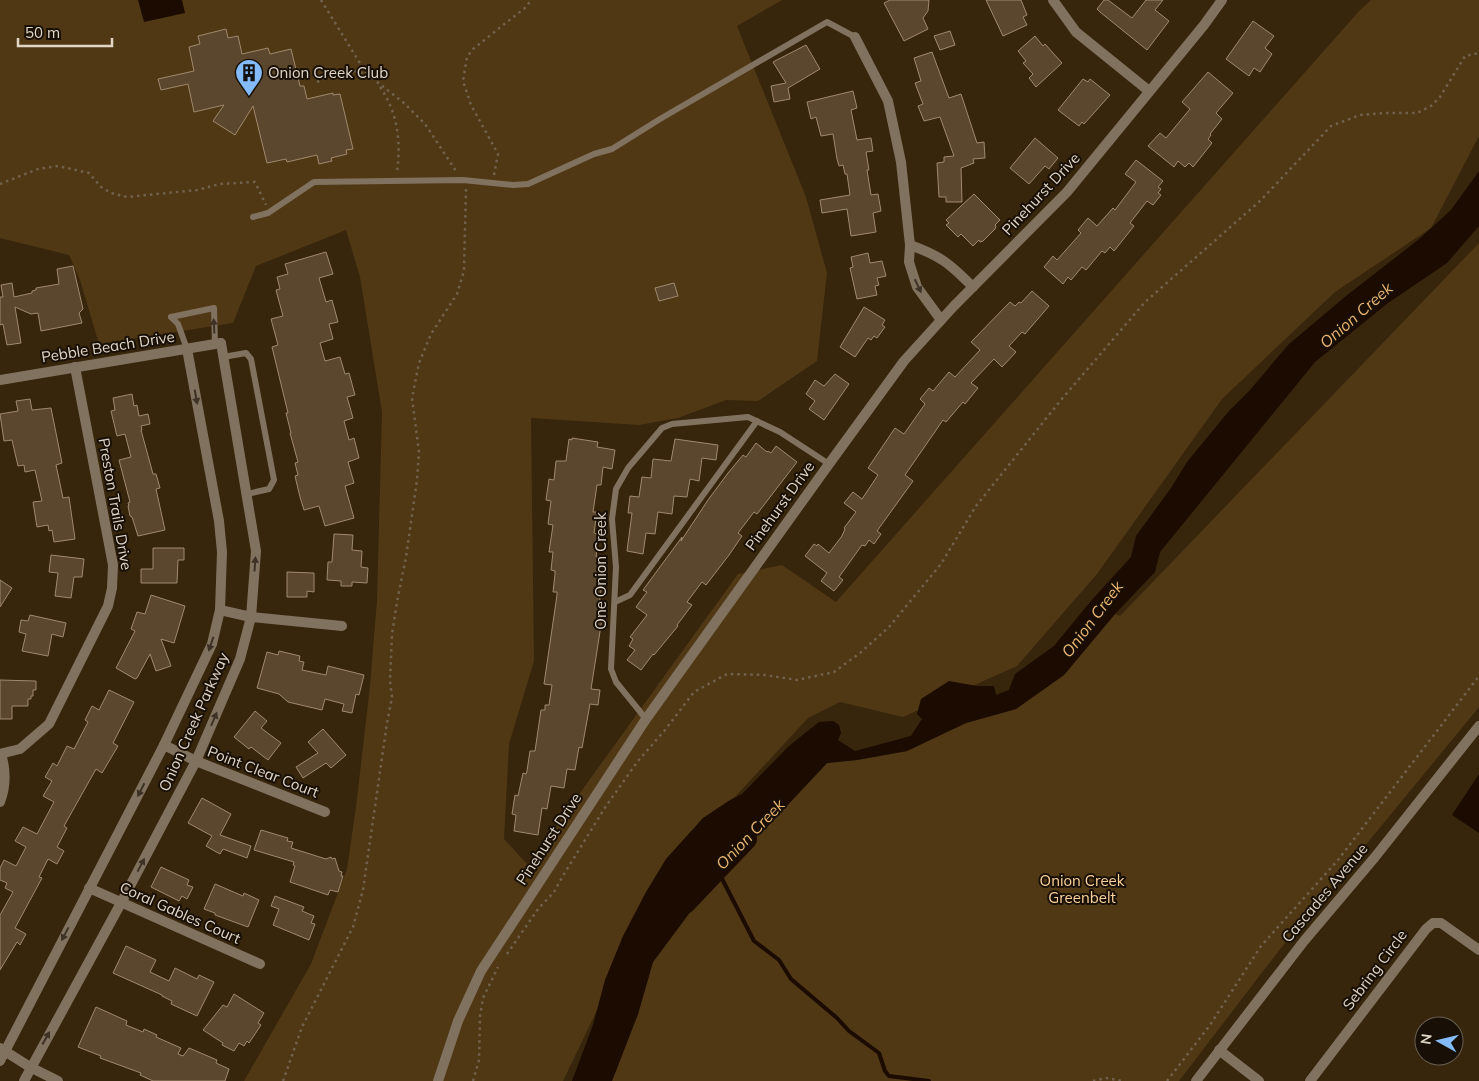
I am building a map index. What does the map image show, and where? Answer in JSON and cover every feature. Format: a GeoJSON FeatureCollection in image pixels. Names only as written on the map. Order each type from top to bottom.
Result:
{"type":"FeatureCollection","features":[{"type":"Feature","properties":{"kind":"street"},"geometry":{"type":"LineString","coordinates":[[1053,0],[1076,32],[1149,91]]}},
{"type":"Feature","properties":{"kind":"street","name":"Pinehurst Drive"},"geometry":{"type":"LineString","coordinates":[[438,1081],[458,1021],[481,971],[646,719],[829,464],[904,361],[941,320],[1067,192],[1204,25],[1222,0]]}},
{"type":"Feature","properties":{"kind":"street"},"geometry":{"type":"LineString","coordinates":[[855,38],[888,101],[900,162],[910,245],[909,262],[918,287],[941,320]]}},
{"type":"Feature","properties":{"kind":"street"},"geometry":{"type":"LineString","coordinates":[[910,245],[932,253],[951,265],[973,287]]}},
{"type":"Feature","properties":{"kind":"street","name":"Pebble Beach Drive"},"geometry":{"type":"LineString","coordinates":[[0,380],[218,343]]}},
{"type":"Feature","properties":{"kind":"street","name":"Onion Creek Parkway"},"geometry":{"type":"LineString","coordinates":[[24,1081],[196,762],[240,658],[251,617],[256,551],[223,357],[218,343]]}},
{"type":"Feature","properties":{"kind":"street","name":"Onion Creek Parkway"},"geometry":{"type":"LineString","coordinates":[[0,1061],[2,1049],[164,745],[212,644],[220,610],[222,552],[187,349]]}},
{"type":"Feature","properties":{"kind":"street","name":"Preston Trails Drive"},"geometry":{"type":"LineString","coordinates":[[0,754],[20,749],[49,724],[108,606],[112,588],[113,565],[75,367]]}},
{"type":"Feature","properties":{"kind":"street"},"geometry":{"type":"LineString","coordinates":[[220,610],[251,617],[342,626]]}},
{"type":"Feature","properties":{"kind":"street","name":"Cascades Avenue"},"geometry":{"type":"LineString","coordinates":[[1196,1081],[1218,1050],[1304,941],[1375,857],[1479,726]]}},
{"type":"Feature","properties":{"kind":"street","name":"Point Clear Court"},"geometry":{"type":"LineString","coordinates":[[164,745],[196,762],[325,812]]}},
{"type":"Feature","properties":{"kind":"street"},"geometry":{"type":"LineString","coordinates":[[0,754],[5,768],[5,781],[0,802]]}},
{"type":"Feature","properties":{"kind":"street","name":"Coral Gables Court"},"geometry":{"type":"LineString","coordinates":[[89,888],[260,964]]}},
{"type":"Feature","properties":{"kind":"street","name":"Sebring Circle"},"geometry":{"type":"LineString","coordinates":[[1310,1081],[1426,929],[1433,923],[1441,923],[1479,950]]}},
{"type":"Feature","properties":{"kind":"street"},"geometry":{"type":"LineString","coordinates":[[2,1049],[30,1067],[58,1081]]}},
{"type":"Feature","properties":{"kind":"street"},"geometry":{"type":"LineString","coordinates":[[1218,1050],[1259,1081]]}},
{"type":"Feature","properties":{"kind":"lane"},"geometry":{"type":"LineString","coordinates":[[253,217],[268,212],[314,182],[463,180],[528,184],[594,154],[612,149],[827,22],[855,38]]}},
{"type":"Feature","properties":{"kind":"lane"},"geometry":{"type":"LineString","coordinates":[[187,349],[178,324],[171,317],[214,308],[218,343]]}},
{"type":"Feature","properties":{"kind":"lane"},"geometry":{"type":"LineString","coordinates":[[223,357],[246,353],[251,359],[274,480],[270,489],[246,494]]}},
{"type":"Feature","properties":{"kind":"lane","name":"One Onion Creek"},"geometry":{"type":"LineString","coordinates":[[646,719],[616,682],[611,669],[616,567],[612,519],[616,489],[628,468],[662,428],[672,424],[748,417],[780,432],[829,464]]}},
{"type":"Feature","properties":{"kind":"lane"},"geometry":{"type":"LineString","coordinates":[[615,602],[630,594],[757,422]]}},
{"type":"Feature","properties":{"kind":"path"},"geometry":{"type":"LineString","coordinates":[[283,1081],[302,1027],[353,927],[363,890],[392,698],[390,681],[393,626],[406,557],[417,480],[419,452],[412,398],[419,363],[431,334],[457,294],[464,271],[466,183],[424,124],[404,103],[367,74],[320,0]]}},
{"type":"Feature","properties":{"kind":"path"},"geometry":{"type":"LineString","coordinates":[[493,183],[498,154],[471,105],[463,81],[467,57],[488,35],[526,7],[531,0]]}},
{"type":"Feature","properties":{"kind":"path"},"geometry":{"type":"LineString","coordinates":[[473,1081],[479,1060],[480,1016],[483,998],[498,967],[538,909],[554,892],[606,806],[638,761],[694,692],[727,674],[765,675],[797,680],[834,672],[860,653],[888,627],[941,564],[976,506],[1061,400],[1145,302],[1260,201],[1331,126],[1360,115],[1417,113],[1431,106],[1440,97],[1465,56],[1479,53]]}},
{"type":"Feature","properties":{"kind":"path"},"geometry":{"type":"LineString","coordinates":[[317,82],[339,72],[354,71],[367,74]]}},
{"type":"Feature","properties":{"kind":"path"},"geometry":{"type":"LineString","coordinates":[[378,83],[389,99],[398,126],[399,156],[396,181]]}},
{"type":"Feature","properties":{"kind":"path"},"geometry":{"type":"LineString","coordinates":[[0,184],[38,169],[58,166],[89,173],[106,190],[126,197],[198,190],[220,184],[255,182],[268,212]]}},
{"type":"Feature","properties":{"kind":"path"},"geometry":{"type":"LineString","coordinates":[[1167,1081],[1210,1024],[1261,946],[1338,860],[1479,676]]}},
{"type":"Feature","properties":{"kind":"path"},"geometry":{"type":"LineString","coordinates":[[1093,1081],[1106,1078],[1123,1081]]}},
{"type":"Feature","properties":{"kind":"green space","name":"Onion Creek Club"},"geometry":{"type":"Polygon","coordinates":[[[0,0],[782,0],[737,26],[806,197],[827,273],[817,361],[758,401],[726,400],[678,418],[639,425],[531,418],[534,661],[509,744],[504,839],[528,865],[738,574],[782,565],[836,602],[1360,10],[1371,0],[1479,0],[1479,136],[1431,228],[1335,292],[1222,399],[1097,574],[1017,666],[903,717],[840,702],[808,718],[661,877],[563,1081],[244,1081],[311,964],[347,869],[356,807],[370,686],[377,600],[382,412],[360,277],[346,230],[256,266],[233,323],[99,344],[80,280],[69,255],[0,238],[0,0]]]}},
{"type":"Feature","properties":{"kind":"green space","name":"Onion Creek Greenbelt"},"geometry":{"type":"Polygon","coordinates":[[[1479,243],[1479,707],[1277,953],[1179,1081],[612,1081],[638,1014],[653,962],[688,915],[710,874],[768,826],[827,763],[907,751],[966,723],[1016,709],[1064,675],[1115,614],[1120,616],[1479,243]]]}},
{"type":"Feature","properties":{"kind":"water"},"geometry":{"type":"Polygon","coordinates":[[[138,0],[182,0],[185,13],[144,22],[138,0]]]}},
{"type":"Feature","properties":{"kind":"water"},"geometry":{"type":"Polygon","coordinates":[[[1479,171],[1479,226],[1447,263],[1388,303],[1315,362],[1160,552],[1155,572],[1115,614],[1064,675],[1016,709],[966,723],[907,751],[827,763],[768,826],[710,874],[688,915],[653,962],[638,1014],[612,1081],[572,1081],[593,1025],[605,980],[623,936],[666,859],[703,818],[742,794],[789,746],[819,722],[833,721],[839,725],[841,733],[838,740],[855,751],[911,736],[922,719],[917,714],[921,699],[949,681],[977,686],[994,686],[996,695],[1009,690],[1015,674],[1054,646],[1090,602],[1131,557],[1136,536],[1171,488],[1187,462],[1229,411],[1250,390],[1288,345],[1346,296],[1418,240],[1451,210],[1479,171]]]}},
{"type":"Feature","properties":{"kind":"water"},"geometry":{"type":"Polygon","coordinates":[[[1479,774],[1479,833],[1452,815],[1479,774]]]}},
{"type":"Feature","properties":{"kind":"building"},"geometry":{"type":"Polygon","coordinates":[[[890,0],[929,0],[928,11],[923,18],[928,29],[904,41],[884,3],[890,0]]]}},
{"type":"Feature","properties":{"kind":"building"},"geometry":{"type":"Polygon","coordinates":[[[986,0],[1021,0],[1027,15],[1023,17],[1027,25],[1003,36],[986,0]]]}},
{"type":"Feature","properties":{"kind":"building"},"geometry":{"type":"Polygon","coordinates":[[[1104,0],[1108,0],[1132,18],[1146,0],[1163,0],[1155,10],[1169,21],[1147,50],[1097,9],[1104,0]]]}},
{"type":"Feature","properties":{"kind":"building"},"geometry":{"type":"Polygon","coordinates":[[[1253,21],[1274,36],[1265,48],[1272,54],[1260,72],[1254,68],[1249,76],[1226,59],[1253,21]]]}},
{"type":"Feature","properties":{"kind":"building","name":"Onion Creek Club"},"geometry":{"type":"Polygon","coordinates":[[[226,29],[228,38],[238,36],[242,54],[268,48],[270,54],[291,49],[300,86],[304,86],[307,99],[333,93],[333,95],[340,94],[353,149],[346,150],[347,154],[331,158],[332,161],[319,164],[317,155],[287,162],[286,159],[267,163],[253,106],[235,135],[213,121],[224,105],[194,112],[188,84],[161,90],[158,79],[194,71],[189,47],[200,44],[198,36],[226,29]]]}},
{"type":"Feature","properties":{"kind":"building"},"geometry":{"type":"Polygon","coordinates":[[[950,31],[955,45],[940,50],[934,36],[950,31]]]}},
{"type":"Feature","properties":{"kind":"building"},"geometry":{"type":"Polygon","coordinates":[[[1035,36],[1062,63],[1036,87],[1029,78],[1033,74],[1023,63],[1026,61],[1018,51],[1035,36]]]}},
{"type":"Feature","properties":{"kind":"building"},"geometry":{"type":"Polygon","coordinates":[[[806,45],[820,69],[788,88],[790,99],[774,102],[771,86],[786,83],[773,62],[806,45]]]}},
{"type":"Feature","properties":{"kind":"building"},"geometry":{"type":"Polygon","coordinates":[[[932,52],[949,98],[961,94],[977,143],[984,142],[985,158],[973,159],[974,163],[961,168],[962,202],[946,202],[946,197],[939,197],[937,163],[944,162],[944,157],[954,156],[940,117],[924,121],[918,106],[923,104],[915,83],[921,81],[914,58],[932,52]]]}},
{"type":"Feature","properties":{"kind":"building"},"geometry":{"type":"Polygon","coordinates":[[[1208,72],[1233,93],[1216,113],[1222,119],[1210,134],[1208,139],[1212,143],[1193,167],[1189,163],[1185,167],[1178,161],[1174,167],[1148,146],[1160,133],[1166,138],[1190,109],[1182,102],[1208,72]]]}},
{"type":"Feature","properties":{"kind":"building"},"geometry":{"type":"Polygon","coordinates":[[[1083,79],[1088,82],[1090,79],[1110,95],[1084,124],[1082,122],[1079,126],[1058,110],[1083,79]]]}},
{"type":"Feature","properties":{"kind":"building"},"geometry":{"type":"Polygon","coordinates":[[[853,91],[857,108],[851,110],[857,140],[871,138],[873,151],[866,152],[869,170],[867,170],[871,195],[878,194],[881,211],[873,213],[876,232],[851,236],[847,209],[822,213],[820,200],[850,195],[847,174],[845,174],[843,165],[839,166],[837,159],[833,134],[821,136],[816,117],[811,119],[807,102],[853,91]]]}},
{"type":"Feature","properties":{"kind":"building"},"geometry":{"type":"Polygon","coordinates":[[[1035,138],[1058,158],[1049,169],[1045,166],[1029,184],[1010,168],[1035,138]]]}},
{"type":"Feature","properties":{"kind":"building"},"geometry":{"type":"Polygon","coordinates":[[[1136,160],[1163,181],[1158,187],[1161,189],[1158,193],[1161,195],[1153,205],[1147,201],[1130,223],[1134,226],[1114,251],[1110,247],[1105,253],[1102,251],[1086,270],[1082,267],[1071,280],[1068,277],[1063,284],[1044,267],[1053,256],[1057,260],[1081,233],[1078,230],[1088,218],[1097,226],[1113,208],[1115,210],[1136,182],[1125,174],[1136,160]]]}},
{"type":"Feature","properties":{"kind":"building"},"geometry":{"type":"Polygon","coordinates":[[[974,194],[1000,220],[995,225],[995,229],[983,241],[980,242],[979,240],[973,246],[961,234],[958,237],[946,225],[949,223],[946,220],[974,194]]]}},
{"type":"Feature","properties":{"kind":"building"},"geometry":{"type":"Polygon","coordinates":[[[326,252],[333,274],[319,278],[326,302],[332,300],[338,322],[329,324],[333,339],[320,343],[325,361],[340,357],[345,374],[349,373],[355,395],[347,397],[353,418],[344,421],[349,440],[354,438],[359,458],[348,462],[354,483],[345,486],[354,518],[325,526],[319,506],[304,510],[300,497],[295,476],[298,475],[295,463],[298,462],[272,347],[278,345],[271,319],[283,316],[276,290],[280,289],[277,277],[288,274],[285,264],[326,252]]]}},
{"type":"Feature","properties":{"kind":"building"},"geometry":{"type":"Polygon","coordinates":[[[868,253],[870,263],[882,261],[886,276],[877,278],[879,285],[875,286],[877,295],[857,299],[850,268],[853,267],[851,257],[868,253]]]}},
{"type":"Feature","properties":{"kind":"building"},"geometry":{"type":"Polygon","coordinates":[[[73,266],[83,309],[79,313],[82,323],[41,331],[38,313],[31,314],[15,307],[21,343],[7,345],[3,324],[0,325],[0,297],[3,297],[1,285],[12,283],[14,297],[32,293],[36,288],[59,284],[57,269],[73,266]]]}},
{"type":"Feature","properties":{"kind":"building"},"geometry":{"type":"Polygon","coordinates":[[[674,283],[678,296],[659,301],[655,288],[674,283]]]}},
{"type":"Feature","properties":{"kind":"building"},"geometry":{"type":"Polygon","coordinates":[[[1032,291],[1049,306],[1025,334],[1022,332],[1009,346],[1016,352],[1002,367],[994,359],[971,383],[978,388],[965,404],[963,402],[946,422],[943,420],[905,475],[913,481],[877,531],[881,534],[874,544],[869,540],[865,546],[862,545],[839,577],[843,580],[834,591],[821,581],[827,573],[805,556],[814,544],[817,546],[818,544],[829,553],[842,536],[844,528],[856,512],[844,503],[853,492],[862,499],[878,475],[868,468],[895,428],[904,434],[925,404],[920,399],[929,388],[933,391],[949,372],[955,377],[980,350],[971,342],[1010,302],[1015,306],[1019,302],[1021,303],[1032,291]]]}},
{"type":"Feature","properties":{"kind":"building"},"geometry":{"type":"Polygon","coordinates":[[[864,307],[885,320],[882,325],[885,327],[877,338],[874,336],[871,340],[868,338],[855,357],[840,347],[864,307]]]}},
{"type":"Feature","properties":{"kind":"building"},"geometry":{"type":"Polygon","coordinates":[[[835,374],[849,384],[824,420],[809,409],[815,401],[806,394],[815,380],[824,386],[835,374]]]}},
{"type":"Feature","properties":{"kind":"building"},"geometry":{"type":"Polygon","coordinates":[[[132,394],[134,406],[137,405],[139,416],[148,414],[150,424],[141,426],[141,430],[153,474],[156,474],[160,488],[156,489],[165,530],[138,536],[130,516],[128,503],[130,502],[119,460],[131,457],[125,434],[117,436],[111,411],[115,410],[113,398],[132,394]]]}},
{"type":"Feature","properties":{"kind":"building"},"geometry":{"type":"Polygon","coordinates":[[[30,399],[32,410],[51,408],[62,463],[56,465],[63,498],[69,497],[75,539],[54,542],[52,530],[49,531],[48,525],[37,527],[33,502],[42,501],[35,470],[25,472],[24,465],[18,466],[12,440],[4,441],[0,414],[18,411],[16,401],[30,399]]]}},
{"type":"Feature","properties":{"kind":"building"},"geometry":{"type":"Polygon","coordinates":[[[572,438],[598,442],[597,447],[615,450],[612,469],[603,467],[601,485],[597,485],[593,512],[597,512],[594,533],[599,534],[596,557],[601,557],[597,582],[602,583],[599,606],[604,606],[591,689],[600,690],[598,705],[590,704],[582,748],[579,747],[575,770],[567,769],[564,788],[551,786],[547,809],[542,808],[538,835],[514,831],[516,815],[512,814],[515,795],[518,796],[523,773],[526,774],[527,771],[530,751],[535,751],[541,710],[545,710],[545,705],[549,705],[552,685],[544,684],[557,592],[553,592],[555,571],[551,570],[553,552],[549,552],[553,525],[548,524],[551,501],[546,500],[549,479],[554,480],[556,461],[566,461],[569,439],[572,440],[572,438]]]}},
{"type":"Feature","properties":{"kind":"building"},"geometry":{"type":"Polygon","coordinates":[[[675,439],[718,445],[716,460],[702,458],[699,481],[690,479],[687,497],[674,496],[672,514],[658,512],[655,534],[646,533],[643,554],[627,551],[632,513],[628,513],[630,496],[639,497],[642,477],[651,478],[653,459],[671,461],[675,439]]]}},
{"type":"Feature","properties":{"kind":"building"},"geometry":{"type":"Polygon","coordinates":[[[756,443],[771,453],[776,446],[797,462],[757,514],[754,512],[738,533],[742,536],[729,555],[706,585],[702,582],[687,602],[692,605],[678,626],[641,670],[627,660],[635,650],[629,646],[633,639],[630,637],[647,615],[636,607],[647,592],[643,590],[682,537],[681,541],[728,473],[743,455],[746,457],[756,443]]]}},
{"type":"Feature","properties":{"kind":"building"},"geometry":{"type":"Polygon","coordinates":[[[334,534],[353,535],[352,550],[362,551],[361,567],[368,568],[367,583],[352,582],[352,586],[341,586],[341,581],[327,580],[328,562],[332,562],[334,534]]]}},
{"type":"Feature","properties":{"kind":"building"},"geometry":{"type":"Polygon","coordinates":[[[153,548],[184,548],[184,560],[178,560],[177,583],[141,583],[141,569],[153,569],[153,548]]]}},
{"type":"Feature","properties":{"kind":"building"},"geometry":{"type":"Polygon","coordinates":[[[51,555],[84,559],[82,577],[74,577],[71,598],[55,596],[58,573],[49,572],[51,555]]]}},
{"type":"Feature","properties":{"kind":"building"},"geometry":{"type":"Polygon","coordinates":[[[287,572],[314,573],[314,592],[307,591],[307,597],[287,597],[287,572]]]}},
{"type":"Feature","properties":{"kind":"building"},"geometry":{"type":"Polygon","coordinates":[[[0,580],[12,588],[0,607],[0,580]]]}},
{"type":"Feature","properties":{"kind":"building"},"geometry":{"type":"Polygon","coordinates":[[[151,595],[185,606],[174,643],[161,639],[171,666],[156,671],[150,654],[135,679],[116,668],[135,631],[131,629],[137,612],[145,614],[151,595]]]}},
{"type":"Feature","properties":{"kind":"building"},"geometry":{"type":"Polygon","coordinates":[[[30,615],[66,623],[63,637],[52,634],[48,656],[22,651],[26,634],[19,632],[21,620],[28,621],[30,615]]]}},
{"type":"Feature","properties":{"kind":"building"},"geometry":{"type":"Polygon","coordinates":[[[279,651],[300,656],[299,661],[304,662],[302,670],[326,675],[328,666],[364,675],[359,695],[356,694],[352,713],[342,711],[344,704],[325,699],[322,710],[288,702],[279,694],[257,688],[267,652],[278,655],[279,651]]]}},
{"type":"Feature","properties":{"kind":"building"},"geometry":{"type":"Polygon","coordinates":[[[0,680],[36,681],[36,690],[33,690],[31,699],[28,699],[28,706],[12,706],[12,719],[0,719],[0,680]]]}},
{"type":"Feature","properties":{"kind":"building"},"geometry":{"type":"Polygon","coordinates":[[[109,690],[134,702],[113,743],[118,746],[102,773],[96,769],[64,826],[67,828],[57,847],[64,851],[57,864],[48,859],[39,877],[42,878],[15,928],[26,934],[20,945],[17,942],[0,970],[0,915],[13,892],[5,888],[7,883],[0,880],[0,868],[4,860],[16,866],[26,847],[15,841],[23,827],[37,834],[54,802],[43,796],[52,781],[45,777],[53,763],[57,766],[67,746],[74,749],[88,722],[85,720],[92,706],[99,710],[109,690]]]}},
{"type":"Feature","properties":{"kind":"building"},"geometry":{"type":"Polygon","coordinates":[[[255,711],[267,721],[261,728],[281,743],[268,760],[251,747],[249,749],[234,737],[255,711]]]}},
{"type":"Feature","properties":{"kind":"building"},"geometry":{"type":"Polygon","coordinates":[[[323,729],[346,755],[331,768],[326,763],[303,778],[296,767],[318,753],[308,742],[323,729]]]}},
{"type":"Feature","properties":{"kind":"building"},"geometry":{"type":"Polygon","coordinates":[[[202,798],[231,814],[220,835],[251,846],[247,858],[223,849],[220,854],[206,846],[212,836],[188,823],[202,798]]]}},
{"type":"Feature","properties":{"kind":"building"},"geometry":{"type":"Polygon","coordinates":[[[261,830],[288,838],[287,841],[293,842],[291,848],[326,859],[335,858],[339,871],[342,872],[341,876],[343,876],[338,892],[330,890],[328,895],[290,882],[295,866],[293,865],[294,862],[254,850],[261,830]]]}},
{"type":"Feature","properties":{"kind":"building"},"geometry":{"type":"Polygon","coordinates":[[[161,867],[189,880],[187,885],[193,887],[187,899],[182,896],[179,901],[151,887],[161,867]]]}},
{"type":"Feature","properties":{"kind":"building"},"geometry":{"type":"Polygon","coordinates":[[[215,884],[243,896],[244,893],[259,900],[248,927],[204,909],[215,884]]]}},
{"type":"Feature","properties":{"kind":"building"},"geometry":{"type":"Polygon","coordinates":[[[275,896],[304,907],[302,911],[314,916],[311,923],[315,924],[309,940],[273,925],[279,909],[271,906],[275,896]]]}},
{"type":"Feature","properties":{"kind":"building"},"geometry":{"type":"Polygon","coordinates":[[[126,946],[156,960],[150,972],[169,981],[175,968],[197,979],[199,975],[214,982],[197,1016],[171,1004],[172,1001],[162,995],[113,973],[126,946]]]}},
{"type":"Feature","properties":{"kind":"building"},"geometry":{"type":"Polygon","coordinates":[[[234,994],[264,1013],[258,1023],[261,1025],[249,1043],[247,1041],[244,1046],[239,1043],[234,1051],[222,1045],[223,1043],[203,1030],[223,1005],[227,1007],[234,994]]]}},
{"type":"Feature","properties":{"kind":"building"},"geometry":{"type":"Polygon","coordinates":[[[96,1007],[127,1021],[126,1025],[143,1032],[144,1029],[157,1035],[156,1037],[181,1048],[178,1054],[183,1056],[189,1048],[217,1060],[216,1063],[229,1069],[225,1081],[153,1081],[140,1075],[141,1073],[100,1058],[101,1056],[78,1047],[96,1007]]]}},
{"type":"Feature","properties":{"kind":"waterway","name":"Onion Creek"},"geometry":{"type":"LineString","coordinates":[[685,903],[746,839]]}},
{"type":"Feature","properties":{"kind":"waterway"},"geometry":{"type":"LineString","coordinates":[[717,869],[754,941],[779,960],[791,979],[837,1018],[849,1031],[879,1053],[885,1071],[889,1076],[929,1081]]}},
{"type":"Feature","properties":{"kind":"place","name":"Onion Creek Club"},"geometry":{"type":"Point","coordinates":[249,97]}}]}
